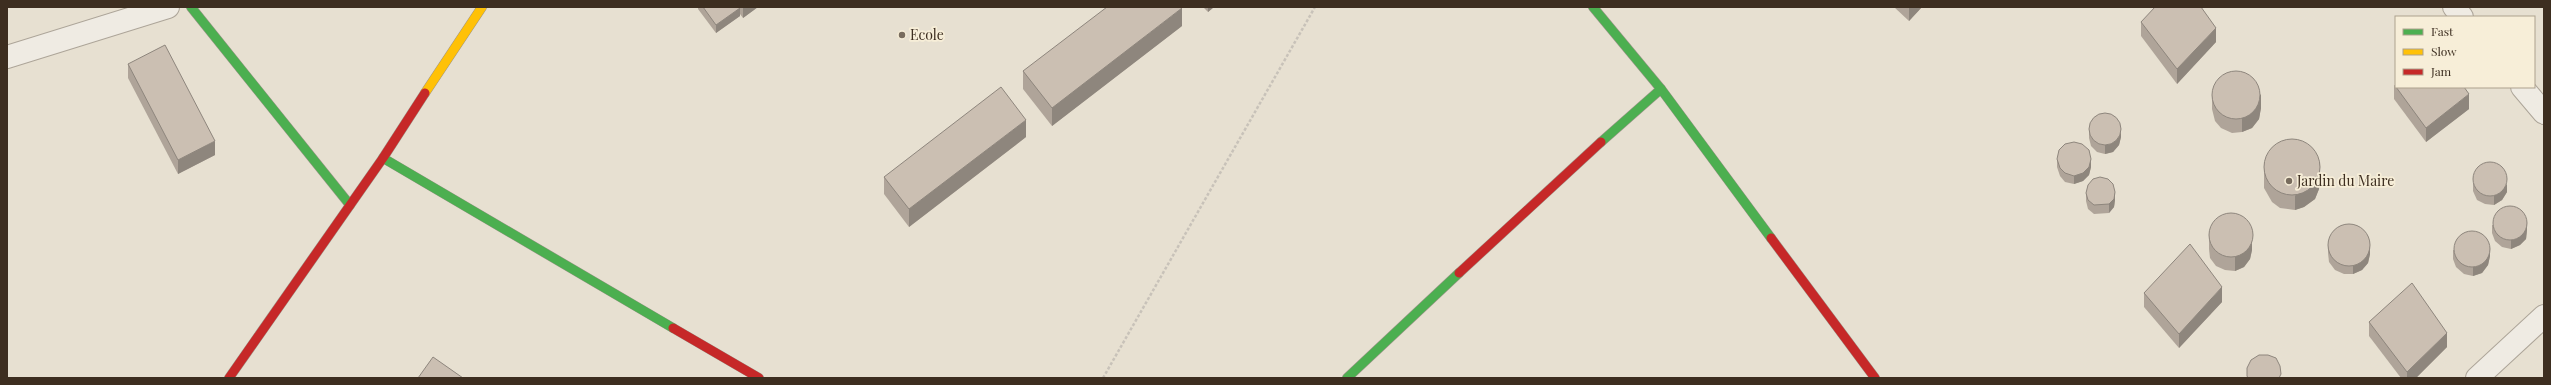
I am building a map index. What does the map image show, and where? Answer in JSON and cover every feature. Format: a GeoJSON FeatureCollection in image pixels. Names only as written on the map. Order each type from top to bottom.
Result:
{"type":"FeatureCollection","features":[{"type":"Feature","properties":{"kind":"street"},"geometry":{"type":"LineString","coordinates":[[191,7],[350,205]]}},
{"type":"Feature","properties":{"kind":"street"},"geometry":{"type":"LineString","coordinates":[[229,378],[383,158],[482,7]]}},
{"type":"Feature","properties":{"kind":"street"},"geometry":{"type":"LineString","coordinates":[[1593,7],[1661,89],[1875,378]]}},
{"type":"Feature","properties":{"kind":"street"},"geometry":{"type":"LineString","coordinates":[[2454,7],[2461,16]]}},
{"type":"Feature","properties":{"kind":"street"},"geometry":{"type":"LineString","coordinates":[[7,57],[156,9]]}},
{"type":"Feature","properties":{"kind":"street"},"geometry":{"type":"LineString","coordinates":[[2523,88],[2544,113]]}},
{"type":"Feature","properties":{"kind":"street"},"geometry":{"type":"LineString","coordinates":[[1347,378],[1575,165],[1661,89]]}},
{"type":"Feature","properties":{"kind":"street"},"geometry":{"type":"LineString","coordinates":[[383,158],[759,378]]}},
{"type":"Feature","properties":{"kind":"street"},"geometry":{"type":"LineString","coordinates":[[2477,378],[2544,316]]}},
{"type":"Feature","properties":{"kind":"path"},"geometry":{"type":"LineString","coordinates":[[1103,378],[1315,7]]}},
{"type":"Feature","properties":{"kind":"building"},"geometry":{"type":"Polygon","coordinates":[[[703,7],[739,7],[740,8],[716,25],[703,7]]]}},
{"type":"Feature","properties":{"kind":"building"},"geometry":{"type":"Polygon","coordinates":[[[1107,7],[1182,8],[1052,108],[1023,71],[1107,7]]]}},
{"type":"Feature","properties":{"kind":"building"},"geometry":{"type":"Polygon","coordinates":[[[2155,7],[2201,7],[2216,28],[2177,69],[2141,22],[2155,7]]]}},
{"type":"Feature","properties":{"kind":"building"},"geometry":{"type":"Polygon","coordinates":[[[165,45],[215,141],[178,160],[128,64],[165,45]]]}},
{"type":"Feature","properties":{"kind":"building"},"geometry":{"type":"Polygon","coordinates":[[[2231,71],[2241,71],[2253,78],[2260,90],[2260,100],[2253,112],[2241,119],[2231,119],[2223,115],[2216,108],[2212,100],[2212,90],[2216,82],[2223,75],[2231,71]]]}},
{"type":"Feature","properties":{"kind":"building"},"geometry":{"type":"Polygon","coordinates":[[[1001,87],[1026,120],[909,209],[884,177],[1001,87]]]}},
{"type":"Feature","properties":{"kind":"building"},"geometry":{"type":"Polygon","coordinates":[[[2397,88],[2465,88],[2469,94],[2426,128],[2397,88]]]}},
{"type":"Feature","properties":{"kind":"building"},"geometry":{"type":"Polygon","coordinates":[[[2102,113],[2108,113],[2118,120],[2121,129],[2120,135],[2114,142],[2108,145],[2102,145],[2092,138],[2089,132],[2089,126],[2096,116],[2102,113]]]}},
{"type":"Feature","properties":{"kind":"building"},"geometry":{"type":"Polygon","coordinates":[[[2286,139],[2298,139],[2312,147],[2320,161],[2318,178],[2312,187],[2298,195],[2286,195],[2276,190],[2269,183],[2264,173],[2264,161],[2269,151],[2276,144],[2286,139]]]}},
{"type":"Feature","properties":{"kind":"building"},"geometry":{"type":"Polygon","coordinates":[[[2074,142],[2082,144],[2089,150],[2091,159],[2089,167],[2083,173],[2074,176],[2065,173],[2060,168],[2057,159],[2059,150],[2065,144],[2074,142]]]}},
{"type":"Feature","properties":{"kind":"building"},"geometry":{"type":"Polygon","coordinates":[[[2487,162],[2493,162],[2497,163],[2504,169],[2507,179],[2506,186],[2500,193],[2493,196],[2487,196],[2483,195],[2476,189],[2473,182],[2473,176],[2474,172],[2480,165],[2487,162]]]}},
{"type":"Feature","properties":{"kind":"building"},"geometry":{"type":"Polygon","coordinates":[[[2100,177],[2108,179],[2113,184],[2115,192],[2114,199],[2109,204],[2094,205],[2088,200],[2086,193],[2088,185],[2093,179],[2100,177]]]}},
{"type":"Feature","properties":{"kind":"building"},"geometry":{"type":"Polygon","coordinates":[[[2507,206],[2513,206],[2517,207],[2524,213],[2527,223],[2526,230],[2520,237],[2513,240],[2507,240],[2503,239],[2496,233],[2493,226],[2493,220],[2494,216],[2500,209],[2507,206]]]}},
{"type":"Feature","properties":{"kind":"building"},"geometry":{"type":"Polygon","coordinates":[[[2231,213],[2243,217],[2249,223],[2253,235],[2249,247],[2243,253],[2231,257],[2219,253],[2213,247],[2209,235],[2213,223],[2219,217],[2231,213]]]}},
{"type":"Feature","properties":{"kind":"building"},"geometry":{"type":"Polygon","coordinates":[[[2345,224],[2353,224],[2364,230],[2370,241],[2370,249],[2364,260],[2353,266],[2345,266],[2334,260],[2328,249],[2328,241],[2334,230],[2345,224]]]}},
{"type":"Feature","properties":{"kind":"building"},"geometry":{"type":"Polygon","coordinates":[[[2475,231],[2485,236],[2489,242],[2489,256],[2485,262],[2479,266],[2469,267],[2459,262],[2455,256],[2454,246],[2459,236],[2465,232],[2475,231]]]}},
{"type":"Feature","properties":{"kind":"building"},"geometry":{"type":"Polygon","coordinates":[[[2190,244],[2222,287],[2179,334],[2144,293],[2190,244]]]}},
{"type":"Feature","properties":{"kind":"building"},"geometry":{"type":"Polygon","coordinates":[[[2412,283],[2447,333],[2407,372],[2369,322],[2412,283]]]}},
{"type":"Feature","properties":{"kind":"building"},"geometry":{"type":"Polygon","coordinates":[[[2259,355],[2268,355],[2276,358],[2280,366],[2281,374],[2279,378],[2248,378],[2247,368],[2251,360],[2259,355]]]}},
{"type":"Feature","properties":{"kind":"building"},"geometry":{"type":"Polygon","coordinates":[[[433,357],[463,378],[418,378],[433,357]]]}},
{"type":"Feature","properties":{"kind":"traffic: fast"},"geometry":{"type":"LineString","coordinates":[[191,7],[350,205]]}},
{"type":"Feature","properties":{"kind":"traffic: fast"},"geometry":{"type":"LineString","coordinates":[[1593,7],[1661,89],[1771,238]]}},
{"type":"Feature","properties":{"kind":"traffic: fast"},"geometry":{"type":"LineString","coordinates":[[1601,142],[1661,89]]}},
{"type":"Feature","properties":{"kind":"traffic: fast"},"geometry":{"type":"LineString","coordinates":[[383,158],[673,328]]}},
{"type":"Feature","properties":{"kind":"traffic: fast"},"geometry":{"type":"LineString","coordinates":[[1347,378],[1459,273]]}},
{"type":"Feature","properties":{"kind":"traffic: slow"},"geometry":{"type":"LineString","coordinates":[[425,93],[482,7]]}},
{"type":"Feature","properties":{"kind":"traffic: jam"},"geometry":{"type":"LineString","coordinates":[[229,378],[383,158],[425,93]]}},
{"type":"Feature","properties":{"kind":"traffic: jam"},"geometry":{"type":"LineString","coordinates":[[1459,273],[1601,142]]}},
{"type":"Feature","properties":{"kind":"traffic: jam"},"geometry":{"type":"LineString","coordinates":[[1771,238],[1875,378]]}},
{"type":"Feature","properties":{"kind":"traffic: jam"},"geometry":{"type":"LineString","coordinates":[[673,328],[759,378]]}},
{"type":"Feature","properties":{"kind":"place","name":"Ecole"},"geometry":{"type":"Point","coordinates":[902,35]}},
{"type":"Feature","properties":{"kind":"place","name":"Jardin du Maire"},"geometry":{"type":"Point","coordinates":[2289,181]}}]}
